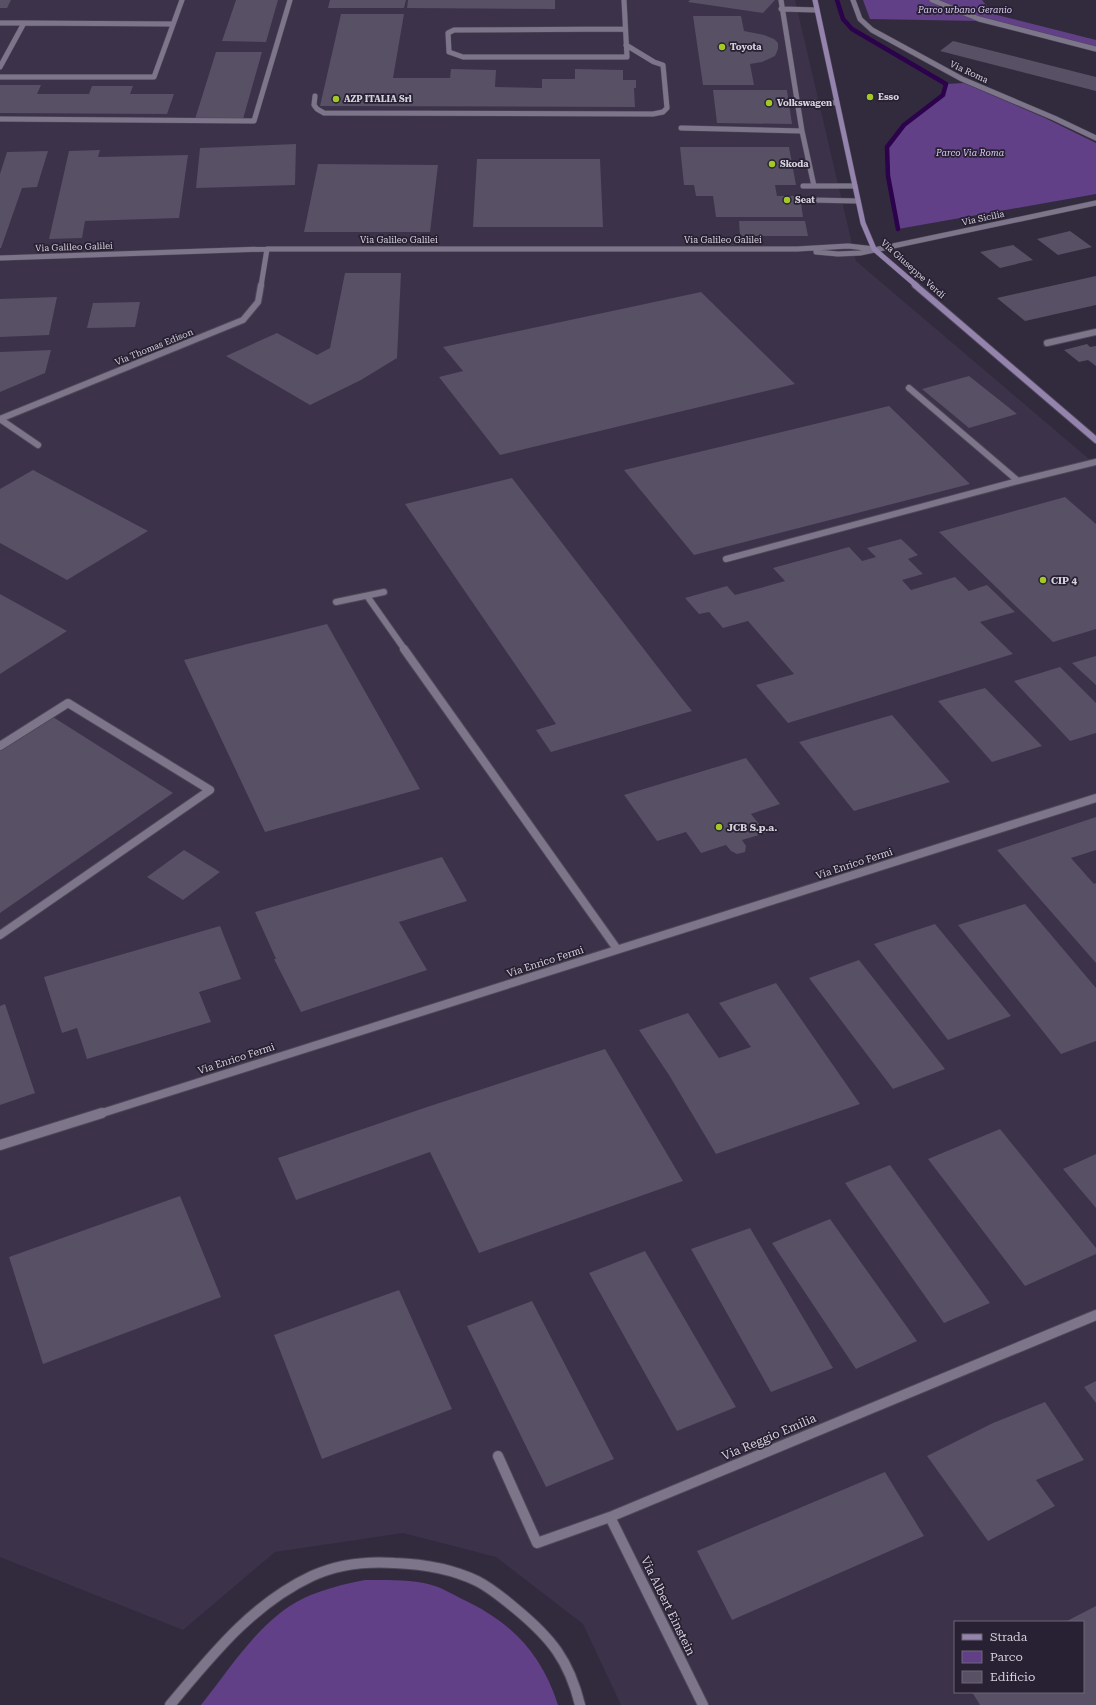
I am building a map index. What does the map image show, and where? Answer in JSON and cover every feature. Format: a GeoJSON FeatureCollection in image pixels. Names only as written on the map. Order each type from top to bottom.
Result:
{"type":"FeatureCollection","features":[{"type":"Feature","properties":{"kind":"main road","name":"Via Giuseppe Verdi"},"geometry":{"type":"LineString","coordinates":[[815,0],[863,223],[874,249],[1096,440]]}},
{"type":"Feature","properties":{"kind":"street"},"geometry":{"type":"LineString","coordinates":[[0,76],[154,77],[182,0]]}},
{"type":"Feature","properties":{"kind":"street"},"geometry":{"type":"LineString","coordinates":[[0,119],[254,121],[290,0]]}},
{"type":"Feature","properties":{"kind":"street"},"geometry":{"type":"LineString","coordinates":[[624,0],[627,57],[463,57],[449,52],[448,33],[454,30],[625,29]]}},
{"type":"Feature","properties":{"kind":"street"},"geometry":{"type":"LineString","coordinates":[[781,0],[781,9],[802,131],[814,186]]}},
{"type":"Feature","properties":{"kind":"street","name":"Via Roma"},"geometry":{"type":"LineString","coordinates":[[853,0],[860,18],[872,30],[962,79],[1054,118],[1096,138]]}},
{"type":"Feature","properties":{"kind":"street"},"geometry":{"type":"LineString","coordinates":[[932,0],[978,19],[1096,49]]}},
{"type":"Feature","properties":{"kind":"street"},"geometry":{"type":"LineString","coordinates":[[781,9],[817,10]]}},
{"type":"Feature","properties":{"kind":"street"},"geometry":{"type":"LineString","coordinates":[[0,23],[173,24]]}},
{"type":"Feature","properties":{"kind":"street"},"geometry":{"type":"LineString","coordinates":[[0,67],[24,23]]}},
{"type":"Feature","properties":{"kind":"street"},"geometry":{"type":"LineString","coordinates":[[315,96],[314,105],[317,109],[324,113],[653,114],[663,112],[667,108],[663,65],[654,62],[626,45]]}},
{"type":"Feature","properties":{"kind":"street"},"geometry":{"type":"LineString","coordinates":[[797,102],[837,103]]}},
{"type":"Feature","properties":{"kind":"street"},"geometry":{"type":"LineString","coordinates":[[681,128],[802,131]]}},
{"type":"Feature","properties":{"kind":"street"},"geometry":{"type":"LineString","coordinates":[[803,186],[855,186]]}},
{"type":"Feature","properties":{"kind":"street"},"geometry":{"type":"LineString","coordinates":[[810,200],[858,201]]}},
{"type":"Feature","properties":{"kind":"street","name":"Via Sicilia"},"geometry":{"type":"LineString","coordinates":[[874,249],[1096,203]]}},
{"type":"Feature","properties":{"kind":"street","name":"Via Galileo Galilei"},"geometry":{"type":"LineString","coordinates":[[0,258],[267,249],[798,249],[847,254],[863,253],[874,249]]}},
{"type":"Feature","properties":{"kind":"street","name":"Via Thomas Edison"},"geometry":{"type":"LineString","coordinates":[[0,419],[243,320],[258,302],[267,249]]}},
{"type":"Feature","properties":{"kind":"street"},"geometry":{"type":"LineString","coordinates":[[1047,343],[1096,332]]}},
{"type":"Feature","properties":{"kind":"street"},"geometry":{"type":"LineString","coordinates":[[908,388],[1018,481]]}},
{"type":"Feature","properties":{"kind":"street"},"geometry":{"type":"LineString","coordinates":[[0,419],[38,445]]}},
{"type":"Feature","properties":{"kind":"street"},"geometry":{"type":"LineString","coordinates":[[726,559],[1018,481],[1096,462]]}},
{"type":"Feature","properties":{"kind":"street"},"geometry":{"type":"LineString","coordinates":[[336,602],[384,592]]}},
{"type":"Feature","properties":{"kind":"street"},"geometry":{"type":"LineString","coordinates":[[367,596],[617,949]]}},
{"type":"Feature","properties":{"kind":"street"},"geometry":{"type":"LineString","coordinates":[[0,746],[68,703],[210,790],[0,935]]}},
{"type":"Feature","properties":{"kind":"street","name":"Via Enrico Fermi"},"geometry":{"type":"LineString","coordinates":[[0,1145],[1096,798]]}},
{"type":"Feature","properties":{"kind":"street","name":"Via Reggio Emilia"},"geometry":{"type":"LineString","coordinates":[[498,1456],[537,1543],[610,1518],[1096,1315]]}},
{"type":"Feature","properties":{"kind":"street","name":"Via Albert Einstein"},"geometry":{"type":"LineString","coordinates":[[610,1518],[702,1705]]}},
{"type":"Feature","properties":{"kind":"street"},"geometry":{"type":"LineString","coordinates":[[170,1705],[226,1640],[259,1608],[293,1586],[332,1568],[369,1562],[405,1563],[444,1568],[478,1581],[508,1601],[533,1624],[557,1650],[576,1687],[580,1705]]}},
{"type":"Feature","properties":{"kind":"shaded area"},"geometry":{"type":"Polygon","coordinates":[[[0,0],[795,0],[856,261],[1096,465],[1096,1705],[621,1705],[583,1624],[496,1557],[403,1533],[275,1552],[183,1630],[0,1557],[0,0]]]}},
{"type":"Feature","properties":{"kind":"green space","name":"Parco urbano Geranio"},"geometry":{"type":"Polygon","coordinates":[[[863,0],[982,0],[993,14],[1096,40],[1096,50],[980,21],[870,19],[863,0]]]}},
{"type":"Feature","properties":{"kind":"green space","name":"Parco Via Roma"},"geometry":{"type":"Polygon","coordinates":[[[964,83],[1045,118],[1096,143],[1096,194],[898,229],[888,176],[887,147],[904,125],[943,95],[946,84],[964,83]]]}},
{"type":"Feature","properties":{"kind":"green space"},"geometry":{"type":"Polygon","coordinates":[[[365,1580],[401,1580],[435,1586],[478,1607],[494,1617],[521,1640],[533,1654],[543,1669],[558,1705],[201,1705],[235,1660],[260,1631],[288,1607],[319,1592],[365,1580]]]}},
{"type":"Feature","properties":{"kind":"building"},"geometry":{"type":"Polygon","coordinates":[[[0,0],[11,0],[7,8],[0,8],[0,0]]]}},
{"type":"Feature","properties":{"kind":"building"},"geometry":{"type":"Polygon","coordinates":[[[236,0],[278,0],[266,42],[222,41],[236,0]]]}},
{"type":"Feature","properties":{"kind":"building"},"geometry":{"type":"Polygon","coordinates":[[[330,0],[406,0],[404,8],[328,8],[330,0]]]}},
{"type":"Feature","properties":{"kind":"building"},"geometry":{"type":"Polygon","coordinates":[[[408,0],[555,0],[555,9],[407,8],[408,0]]]}},
{"type":"Feature","properties":{"kind":"building"},"geometry":{"type":"Polygon","coordinates":[[[690,0],[775,0],[763,13],[688,2],[690,0]]]}},
{"type":"Feature","properties":{"kind":"building"},"geometry":{"type":"Polygon","coordinates":[[[341,14],[404,14],[393,78],[450,78],[451,69],[496,70],[495,87],[542,88],[542,79],[575,79],[575,69],[623,70],[623,80],[636,80],[636,88],[634,88],[635,107],[320,106],[341,14]]]}},
{"type":"Feature","properties":{"kind":"building"},"geometry":{"type":"Polygon","coordinates":[[[693,16],[741,16],[744,31],[764,35],[774,39],[778,43],[778,49],[775,56],[762,62],[750,64],[754,85],[703,85],[693,16]]]}},
{"type":"Feature","properties":{"kind":"building"},"geometry":{"type":"Polygon","coordinates":[[[953,41],[1096,77],[1096,91],[940,51],[953,41]]]}},
{"type":"Feature","properties":{"kind":"building"},"geometry":{"type":"Polygon","coordinates":[[[216,52],[262,52],[243,119],[195,119],[216,52]]]}},
{"type":"Feature","properties":{"kind":"building"},"geometry":{"type":"Polygon","coordinates":[[[0,85],[41,85],[37,94],[89,94],[92,86],[133,86],[130,94],[174,94],[167,114],[0,113],[0,85]]]}},
{"type":"Feature","properties":{"kind":"building"},"geometry":{"type":"Polygon","coordinates":[[[713,90],[787,90],[792,124],[717,123],[713,90]]]}},
{"type":"Feature","properties":{"kind":"building"},"geometry":{"type":"Polygon","coordinates":[[[296,144],[295,185],[196,188],[200,148],[296,144]]]}},
{"type":"Feature","properties":{"kind":"building"},"geometry":{"type":"Polygon","coordinates":[[[680,147],[789,147],[796,185],[775,185],[777,196],[800,196],[803,217],[716,217],[713,196],[696,196],[694,185],[684,185],[680,147]]]}},
{"type":"Feature","properties":{"kind":"building"},"geometry":{"type":"Polygon","coordinates":[[[100,150],[98,157],[188,155],[179,218],[85,221],[82,238],[49,239],[69,151],[100,150]]]}},
{"type":"Feature","properties":{"kind":"building"},"geometry":{"type":"Polygon","coordinates":[[[48,151],[37,187],[22,188],[0,248],[0,174],[7,152],[48,151]]]}},
{"type":"Feature","properties":{"kind":"building"},"geometry":{"type":"Polygon","coordinates":[[[477,159],[600,159],[603,227],[473,227],[477,159]]]}},
{"type":"Feature","properties":{"kind":"building"},"geometry":{"type":"Polygon","coordinates":[[[318,164],[438,165],[430,232],[304,232],[318,164]]]}},
{"type":"Feature","properties":{"kind":"building"},"geometry":{"type":"Polygon","coordinates":[[[739,221],[805,221],[808,236],[740,236],[739,221]]]}},
{"type":"Feature","properties":{"kind":"building"},"geometry":{"type":"Polygon","coordinates":[[[1070,231],[1092,247],[1058,255],[1037,239],[1070,231]]]}},
{"type":"Feature","properties":{"kind":"building"},"geometry":{"type":"Polygon","coordinates":[[[1013,245],[1033,260],[1000,268],[980,252],[1013,245]]]}},
{"type":"Feature","properties":{"kind":"building"},"geometry":{"type":"Polygon","coordinates":[[[345,273],[401,273],[397,358],[361,380],[310,405],[226,356],[277,333],[317,355],[330,348],[345,273]]]}},
{"type":"Feature","properties":{"kind":"building"},"geometry":{"type":"Polygon","coordinates":[[[1096,276],[1096,305],[1025,321],[997,298],[1096,276]]]}},
{"type":"Feature","properties":{"kind":"building"},"geometry":{"type":"Polygon","coordinates":[[[701,292],[795,384],[500,455],[439,377],[463,371],[443,347],[701,292]]]}},
{"type":"Feature","properties":{"kind":"building"},"geometry":{"type":"Polygon","coordinates":[[[57,297],[49,335],[0,337],[0,299],[57,297]]]}},
{"type":"Feature","properties":{"kind":"building"},"geometry":{"type":"Polygon","coordinates":[[[140,302],[135,327],[87,328],[93,303],[140,302]]]}},
{"type":"Feature","properties":{"kind":"building"},"geometry":{"type":"Polygon","coordinates":[[[1087,344],[1090,347],[1096,346],[1096,366],[1088,360],[1079,362],[1064,350],[1087,344]]]}},
{"type":"Feature","properties":{"kind":"building"},"geometry":{"type":"Polygon","coordinates":[[[51,350],[45,373],[0,392],[0,352],[51,350]]]}},
{"type":"Feature","properties":{"kind":"building"},"geometry":{"type":"Polygon","coordinates":[[[969,376],[1017,414],[969,428],[922,389],[969,376]]]}},
{"type":"Feature","properties":{"kind":"building"},"geometry":{"type":"Polygon","coordinates":[[[889,406],[970,484],[694,555],[624,470],[889,406]]]}},
{"type":"Feature","properties":{"kind":"building"},"geometry":{"type":"Polygon","coordinates":[[[33,470],[148,531],[67,580],[0,543],[0,489],[33,470]]]}},
{"type":"Feature","properties":{"kind":"building"},"geometry":{"type":"Polygon","coordinates":[[[512,478],[692,711],[551,752],[536,730],[556,724],[405,504],[512,478]]]}},
{"type":"Feature","properties":{"kind":"building","name":"CIP 4"},"geometry":{"type":"Polygon","coordinates":[[[1065,497],[1096,524],[1096,629],[1053,642],[939,532],[1065,497]]]}},
{"type":"Feature","properties":{"kind":"building"},"geometry":{"type":"Polygon","coordinates":[[[901,539],[918,555],[908,559],[923,574],[902,580],[911,590],[955,577],[969,591],[987,585],[1015,612],[980,622],[1013,654],[788,723],[756,685],[794,674],[748,621],[723,628],[709,612],[699,614],[685,598],[727,586],[735,595],[785,581],[773,568],[849,547],[862,561],[876,557],[867,548],[901,539]]]}},
{"type":"Feature","properties":{"kind":"building"},"geometry":{"type":"Polygon","coordinates":[[[0,594],[67,631],[0,674],[0,594]]]}},
{"type":"Feature","properties":{"kind":"building"},"geometry":{"type":"Polygon","coordinates":[[[327,624],[420,789],[265,832],[184,660],[327,624]]]}},
{"type":"Feature","properties":{"kind":"building"},"geometry":{"type":"Polygon","coordinates":[[[1096,656],[1096,685],[1072,663],[1096,656]]]}},
{"type":"Feature","properties":{"kind":"building"},"geometry":{"type":"Polygon","coordinates":[[[1060,667],[1096,703],[1096,733],[1070,741],[1014,681],[1060,667]]]}},
{"type":"Feature","properties":{"kind":"building"},"geometry":{"type":"Polygon","coordinates":[[[985,688],[1042,746],[992,762],[938,701],[985,688]]]}},
{"type":"Feature","properties":{"kind":"building"},"geometry":{"type":"Polygon","coordinates":[[[892,715],[950,782],[854,811],[799,742],[892,715]]]}},
{"type":"Feature","properties":{"kind":"building"},"geometry":{"type":"Polygon","coordinates":[[[53,717],[173,793],[0,913],[0,751],[53,717]]]}},
{"type":"Feature","properties":{"kind":"building"},"geometry":{"type":"Polygon","coordinates":[[[746,758],[780,804],[751,814],[766,833],[742,840],[746,846],[745,852],[737,854],[731,851],[726,845],[701,853],[686,832],[657,841],[624,795],[746,758]]]}},
{"type":"Feature","properties":{"kind":"building"},"geometry":{"type":"Polygon","coordinates":[[[1096,817],[1096,850],[1071,858],[1094,884],[1096,883],[1096,963],[997,850],[1096,817]]]}},
{"type":"Feature","properties":{"kind":"building"},"geometry":{"type":"Polygon","coordinates":[[[184,850],[220,872],[183,900],[147,877],[184,850]]]}},
{"type":"Feature","properties":{"kind":"building"},"geometry":{"type":"Polygon","coordinates":[[[442,857],[467,901],[399,922],[427,970],[301,1012],[274,959],[276,959],[255,912],[442,857]]]}},
{"type":"Feature","properties":{"kind":"building"},"geometry":{"type":"Polygon","coordinates":[[[1025,904],[1096,988],[1096,1041],[1061,1054],[958,925],[1025,904]]]}},
{"type":"Feature","properties":{"kind":"building"},"geometry":{"type":"Polygon","coordinates":[[[935,924],[1011,1016],[948,1040],[874,944],[935,924]]]}},
{"type":"Feature","properties":{"kind":"building"},"geometry":{"type":"Polygon","coordinates":[[[220,926],[241,979],[199,992],[211,1022],[87,1059],[77,1028],[62,1033],[44,977],[220,926]]]}},
{"type":"Feature","properties":{"kind":"building"},"geometry":{"type":"Polygon","coordinates":[[[859,960],[945,1069],[893,1089],[809,978],[859,960]]]}},
{"type":"Feature","properties":{"kind":"building"},"geometry":{"type":"Polygon","coordinates":[[[776,983],[860,1104],[716,1154],[669,1075],[639,1030],[688,1013],[719,1058],[751,1047],[719,1003],[776,983]]]}},
{"type":"Feature","properties":{"kind":"building"},"geometry":{"type":"Polygon","coordinates":[[[5,1004],[35,1093],[0,1105],[0,1006],[5,1004]]]}},
{"type":"Feature","properties":{"kind":"building"},"geometry":{"type":"Polygon","coordinates":[[[605,1049],[683,1181],[479,1253],[430,1152],[296,1200],[278,1158],[427,1107],[605,1049]]]}},
{"type":"Feature","properties":{"kind":"building"},"geometry":{"type":"Polygon","coordinates":[[[1000,1129],[1096,1248],[1096,1254],[1025,1286],[928,1159],[1000,1129]]]}},
{"type":"Feature","properties":{"kind":"building"},"geometry":{"type":"Polygon","coordinates":[[[1096,1154],[1096,1208],[1063,1169],[1096,1154]]]}},
{"type":"Feature","properties":{"kind":"building"},"geometry":{"type":"Polygon","coordinates":[[[890,1165],[990,1303],[944,1323],[845,1183],[890,1165]]]}},
{"type":"Feature","properties":{"kind":"building"},"geometry":{"type":"Polygon","coordinates":[[[180,1196],[221,1297],[43,1364],[9,1257],[180,1196]]]}},
{"type":"Feature","properties":{"kind":"building"},"geometry":{"type":"Polygon","coordinates":[[[830,1219],[917,1341],[856,1369],[772,1243],[830,1219]]]}},
{"type":"Feature","properties":{"kind":"building"},"geometry":{"type":"Polygon","coordinates":[[[750,1228],[833,1368],[771,1392],[691,1249],[750,1228]]]}},
{"type":"Feature","properties":{"kind":"building"},"geometry":{"type":"Polygon","coordinates":[[[645,1251],[736,1407],[677,1431],[589,1273],[645,1251]]]}},
{"type":"Feature","properties":{"kind":"building"},"geometry":{"type":"Polygon","coordinates":[[[399,1290],[452,1409],[322,1459],[274,1335],[399,1290]]]}},
{"type":"Feature","properties":{"kind":"building"},"geometry":{"type":"Polygon","coordinates":[[[532,1301],[614,1459],[546,1487],[467,1326],[532,1301]]]}},
{"type":"Feature","properties":{"kind":"building"},"geometry":{"type":"Polygon","coordinates":[[[1096,1381],[1096,1403],[1084,1387],[1096,1381]]]}},
{"type":"Feature","properties":{"kind":"building"},"geometry":{"type":"Polygon","coordinates":[[[1045,1402],[1084,1460],[1036,1480],[1055,1506],[988,1541],[927,1456],[993,1423],[1045,1402]]]}},
{"type":"Feature","properties":{"kind":"building"},"geometry":{"type":"Polygon","coordinates":[[[885,1472],[924,1536],[732,1620],[697,1551],[885,1472]]]}},
{"type":"Feature","properties":{"kind":"building"},"geometry":{"type":"Polygon","coordinates":[[[1096,1606],[1096,1705],[980,1705],[973,1693],[1084,1693],[1084,1621],[1067,1621],[1096,1606]]]}},
{"type":"Feature","properties":{"kind":"waterway"},"geometry":{"type":"LineString","coordinates":[[837,0],[843,19],[852,29],[946,84],[943,95],[904,125],[887,147],[888,176],[898,229]]}},
{"type":"Feature","properties":{"kind":"place","name":"Toyota"},"geometry":{"type":"Point","coordinates":[722,47]}},
{"type":"Feature","properties":{"kind":"place","name":"Esso"},"geometry":{"type":"Point","coordinates":[870,97]}},
{"type":"Feature","properties":{"kind":"place","name":"AZP ITALIA Srl"},"geometry":{"type":"Point","coordinates":[336,99]}},
{"type":"Feature","properties":{"kind":"place","name":"Volkswagen"},"geometry":{"type":"Point","coordinates":[769,103]}},
{"type":"Feature","properties":{"kind":"place","name":"Skoda"},"geometry":{"type":"Point","coordinates":[772,164]}},
{"type":"Feature","properties":{"kind":"place","name":"Seat"},"geometry":{"type":"Point","coordinates":[787,200]}},
{"type":"Feature","properties":{"kind":"place","name":"CIP 4"},"geometry":{"type":"Point","coordinates":[1043,580]}},
{"type":"Feature","properties":{"kind":"place","name":"JCB S.p.a."},"geometry":{"type":"Point","coordinates":[719,827]}}]}
